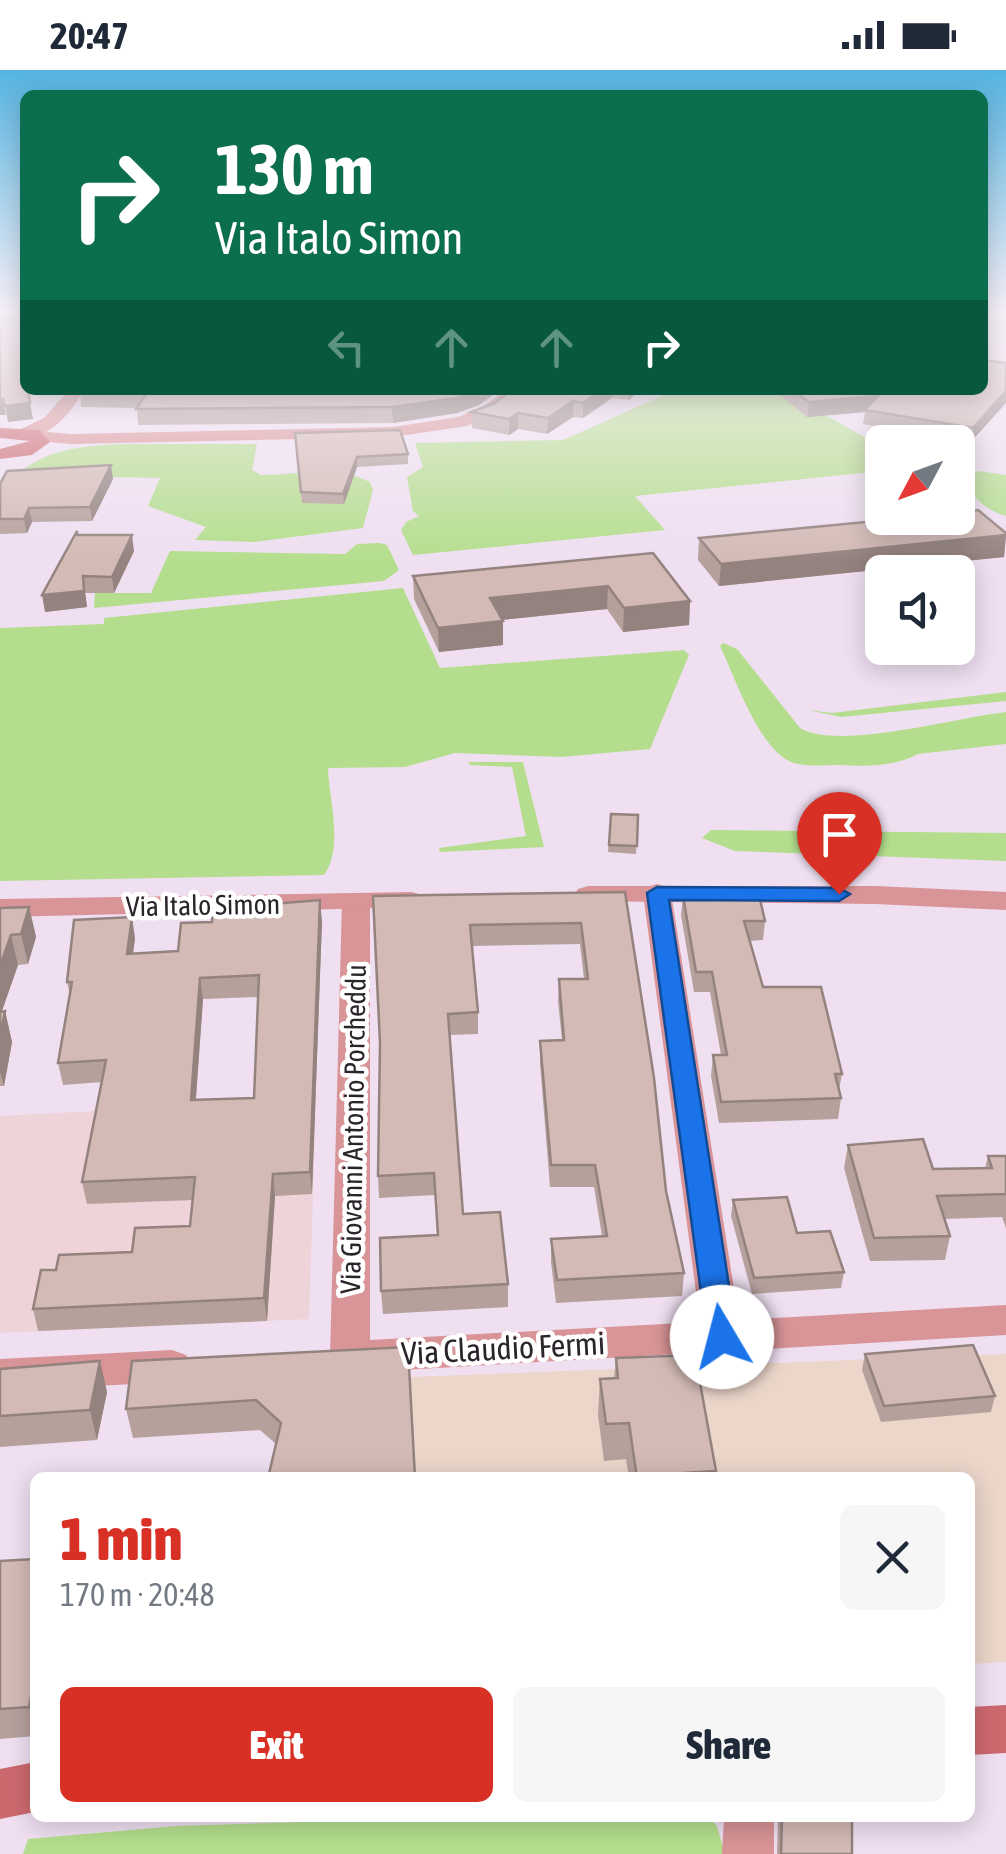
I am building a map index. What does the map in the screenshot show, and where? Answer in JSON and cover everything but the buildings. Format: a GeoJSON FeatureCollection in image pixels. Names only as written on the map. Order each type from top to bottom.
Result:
{"type":"FeatureCollection","features":[{"type":"Feature","properties":{"kind":"main road"},"geometry":{"type":"LineString","coordinates":[[0,454],[19,438]]}},
{"type":"Feature","properties":{"kind":"main road"},"geometry":{"type":"LineString","coordinates":[[0,474],[19,438]]}},
{"type":"Feature","properties":{"kind":"main road"},"geometry":{"type":"LineString","coordinates":[[975,1731],[1006,1729]]}},
{"type":"Feature","properties":{"kind":"main road"},"geometry":{"type":"LineString","coordinates":[[0,1784],[30,1785]]}},
{"type":"Feature","properties":{"kind":"main road"},"geometry":{"type":"LineString","coordinates":[[0,1794],[30,1786]]}},
{"type":"Feature","properties":{"kind":"street"},"geometry":{"type":"LineString","coordinates":[[19,438],[43,429],[59,416],[73,396]]}},
{"type":"Feature","properties":{"kind":"street"},"geometry":{"type":"LineString","coordinates":[[19,438],[392,432],[434,428],[487,412],[509,396]]}},
{"type":"Feature","properties":{"kind":"street"},"geometry":{"type":"LineString","coordinates":[[657,893],[722,1337]]}},
{"type":"Feature","properties":{"kind":"street"},"geometry":{"type":"LineString","coordinates":[[563,896],[875,895],[1006,902]]}},
{"type":"Feature","properties":{"kind":"street","name":"Via Italo Simon"},"geometry":{"type":"LineString","coordinates":[[0,908],[431,900]]}},
{"type":"Feature","properties":{"kind":"street","name":"Via Giovanni Antonio Porcheddu"},"geometry":{"type":"LineString","coordinates":[[330,1358],[356,902]]}},
{"type":"Feature","properties":{"kind":"street","name":"Via Claudio Fermi"},"geometry":{"type":"LineString","coordinates":[[330,1358],[1006,1320]]}},
{"type":"Feature","properties":{"kind":"street"},"geometry":{"type":"LineString","coordinates":[[0,1375],[214,1364]]}},
{"type":"Feature","properties":{"kind":"street"},"geometry":{"type":"LineString","coordinates":[[0,1817],[30,1800]]}},
{"type":"Feature","properties":{"kind":"street"},"geometry":{"type":"LineString","coordinates":[[748,1854],[749,1822]]}},
{"type":"Feature","properties":{"kind":"shaded area"},"geometry":{"type":"Polygon","coordinates":[[[316,1100],[309,1319],[0,1333],[0,1116],[316,1100]]]}},
{"type":"Feature","properties":{"kind":"shaded area"},"geometry":{"type":"Polygon","coordinates":[[[1006,1354],[1006,1662],[975,1664],[975,1472],[415,1472],[410,1377],[1006,1354]]]}},
{"type":"Feature","properties":{"kind":"green space"},"geometry":{"type":"Polygon","coordinates":[[[661,396],[814,396],[824,414],[865,437],[865,473],[635,496],[665,530],[413,555],[401,530],[406,522],[419,516],[413,511],[407,477],[423,467],[415,443],[563,440],[661,396]]]}},
{"type":"Feature","properties":{"kind":"green space"},"geometry":{"type":"Polygon","coordinates":[[[122,444],[257,444],[252,470],[261,475],[329,472],[356,477],[370,482],[373,490],[363,528],[254,542],[195,540],[206,527],[148,506],[160,478],[54,476],[11,481],[35,462],[62,451],[122,444]]]}},
{"type":"Feature","properties":{"kind":"green space"},"geometry":{"type":"Polygon","coordinates":[[[975,472],[1006,475],[1006,516],[975,497],[975,472]]]}},
{"type":"Feature","properties":{"kind":"green space"},"geometry":{"type":"Polygon","coordinates":[[[357,544],[387,545],[399,570],[384,581],[94,608],[95,593],[151,593],[170,551],[345,554],[357,544]]]}},
{"type":"Feature","properties":{"kind":"green space"},"geometry":{"type":"Polygon","coordinates":[[[403,588],[440,668],[684,650],[689,655],[650,749],[561,757],[455,753],[405,767],[328,768],[334,838],[324,875],[0,881],[0,628],[104,624],[104,618],[403,588]]]}},
{"type":"Feature","properties":{"kind":"green space"},"geometry":{"type":"Polygon","coordinates":[[[723,643],[737,649],[800,728],[818,734],[869,734],[1006,712],[1006,744],[918,754],[881,765],[794,763],[770,745],[760,730],[720,646],[723,643]]]}},
{"type":"Feature","properties":{"kind":"green space"},"geometry":{"type":"Polygon","coordinates":[[[1006,692],[1006,701],[841,717],[808,710],[832,713],[1006,692]]]}},
{"type":"Feature","properties":{"kind":"green space"},"geometry":{"type":"Polygon","coordinates":[[[468,762],[523,762],[544,847],[440,852],[439,848],[526,836],[512,767],[468,762]]]}},
{"type":"Feature","properties":{"kind":"green space"},"geometry":{"type":"Polygon","coordinates":[[[711,830],[1006,833],[1006,861],[735,851],[702,838],[711,830]]]}},
{"type":"Feature","properties":{"kind":"green space"},"geometry":{"type":"Polygon","coordinates":[[[307,1822],[713,1822],[725,1854],[23,1854],[28,1839],[176,1826],[307,1822]]]}},
{"type":"Feature","properties":{"kind":"route"},"geometry":{"type":"LineString","coordinates":[[722,1337],[657,893],[839,894]]}}]}
